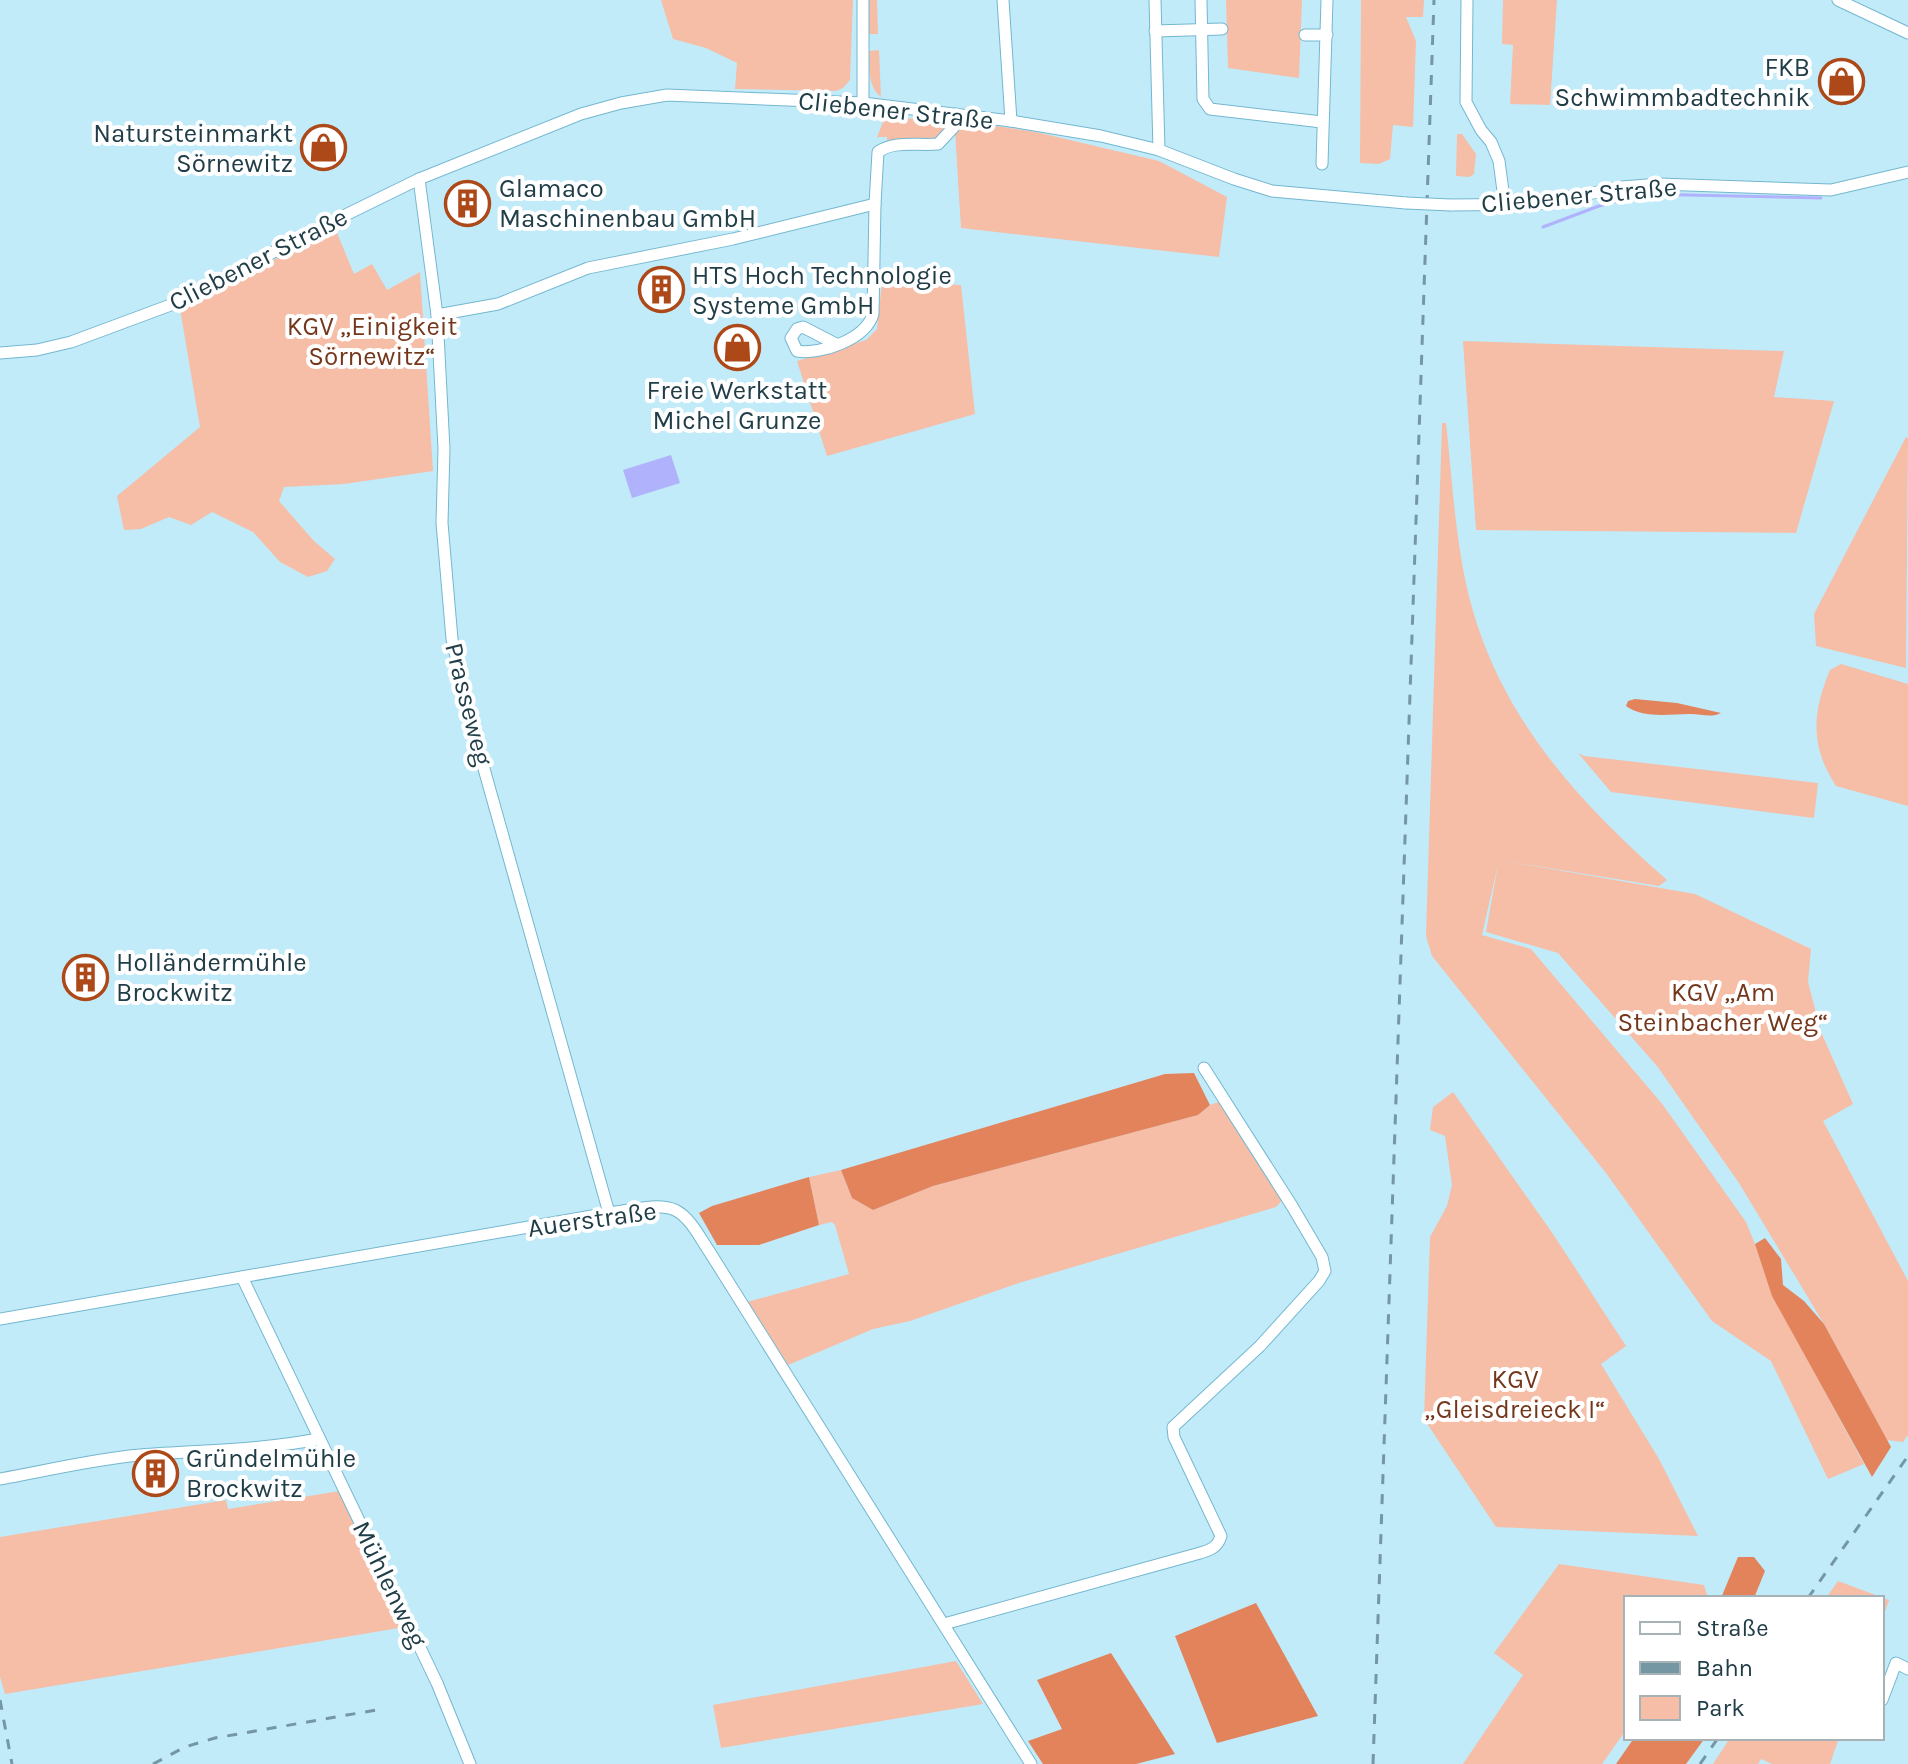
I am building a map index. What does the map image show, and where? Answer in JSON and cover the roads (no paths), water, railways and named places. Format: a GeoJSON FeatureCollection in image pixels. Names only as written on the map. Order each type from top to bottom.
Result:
{"type":"FeatureCollection","features":[{"type":"Feature","properties":{"kind":"street"},"geometry":{"type":"LineString","coordinates":[[863,0],[863,103]]}},
{"type":"Feature","properties":{"kind":"street"},"geometry":{"type":"LineString","coordinates":[[1003,0],[1011,121]]}},
{"type":"Feature","properties":{"kind":"street"},"geometry":{"type":"LineString","coordinates":[[1155,0],[1159,150]]}},
{"type":"Feature","properties":{"kind":"street"},"geometry":{"type":"LineString","coordinates":[[1201,0],[1203,99],[1210,109],[1322,122]]}},
{"type":"Feature","properties":{"kind":"street"},"geometry":{"type":"LineString","coordinates":[[1322,164],[1327,0]]}},
{"type":"Feature","properties":{"kind":"street"},"geometry":{"type":"LineString","coordinates":[[1467,0],[1466,102],[1499,161],[1505,206]]}},
{"type":"Feature","properties":{"kind":"street"},"geometry":{"type":"LineString","coordinates":[[1838,0],[1908,33]]}},
{"type":"Feature","properties":{"kind":"street"},"geometry":{"type":"LineString","coordinates":[[1155,31],[1222,29]]}},
{"type":"Feature","properties":{"kind":"street"},"geometry":{"type":"LineString","coordinates":[[1305,35],[1327,35]]}},
{"type":"Feature","properties":{"kind":"street","name":"Cliebener Straße"},"geometry":{"type":"LineString","coordinates":[[0,353],[37,350],[71,342],[176,303],[419,179],[572,117],[651,97],[706,95],[863,103],[1011,121],[1101,136],[1159,150],[1272,191],[1406,203],[1505,206],[1558,201],[1622,187],[1659,184],[1831,190],[1908,172]]}},
{"type":"Feature","properties":{"kind":"street"},"geometry":{"type":"LineString","coordinates":[[836,344],[862,333],[873,314],[878,152],[899,145],[938,144],[953,128],[956,114]]}},
{"type":"Feature","properties":{"kind":"street","name":"Prasseweg"},"geometry":{"type":"LineString","coordinates":[[419,179],[437,315],[444,449],[442,523],[452,639],[470,719],[609,1213]]}},
{"type":"Feature","properties":{"kind":"street"},"geometry":{"type":"LineString","coordinates":[[437,315],[498,304],[588,268],[733,239],[875,204]]}},
{"type":"Feature","properties":{"kind":"street"},"geometry":{"type":"LineString","coordinates":[[944,1624],[1193,1555],[1215,1548],[1219,1543],[1221,1536],[1174,1437],[1173,1427],[1260,1346],[1325,1271],[1322,1257],[1292,1206],[1204,1068]]}},
{"type":"Feature","properties":{"kind":"street","name":"Auerstraße"},"geometry":{"type":"LineString","coordinates":[[0,1319],[609,1213],[656,1208],[675,1210],[687,1219],[709,1251],[1031,1764]]}},
{"type":"Feature","properties":{"kind":"street","name":"Mühlenweg"},"geometry":{"type":"LineString","coordinates":[[242,1277],[437,1683],[470,1764]]}},
{"type":"Feature","properties":{"kind":"street"},"geometry":{"type":"LineString","coordinates":[[0,1479],[136,1456],[213,1453],[318,1439]]}},
{"type":"Feature","properties":{"kind":"street"},"geometry":{"type":"LineString","coordinates":[[1884,1695],[1896,1663],[1908,1669]]}},
{"type":"Feature","properties":{"kind":"water"},"geometry":{"type":"Polygon","coordinates":[[[671,455],[680,483],[632,498],[623,470],[671,455]]]}},
{"type":"Feature","properties":{"kind":"waterway"},"geometry":{"type":"LineString","coordinates":[[1543,227],[1643,194],[1821,198]]}},
{"type":"Feature","properties":{"kind":"railway"},"geometry":{"type":"LineString","coordinates":[[1373,1764],[1434,0]]}},
{"type":"Feature","properties":{"kind":"railway"},"geometry":{"type":"LineString","coordinates":[[1809,1596],[1908,1456]]}},
{"type":"Feature","properties":{"kind":"railway"},"geometry":{"type":"LineString","coordinates":[[0,1700],[12,1764]]}},
{"type":"Feature","properties":{"kind":"railway"},"geometry":{"type":"LineString","coordinates":[[153,1764],[185,1747],[215,1738],[382,1709]]}},
{"type":"Feature","properties":{"kind":"railway"},"geometry":{"type":"LineString","coordinates":[[1700,1764],[1717,1740]]}},
{"type":"Feature","properties":{"kind":"place","name":"FKB Schwimmbadtechnik"},"geometry":{"type":"Point","coordinates":[1841,82]}},
{"type":"Feature","properties":{"kind":"place","name":"Natursteinmarkt Sörnewitz"},"geometry":{"type":"Point","coordinates":[324,148]}},
{"type":"Feature","properties":{"kind":"place","name":"Glamaco Maschinenbau GmbH"},"geometry":{"type":"Point","coordinates":[468,203]}},
{"type":"Feature","properties":{"kind":"place","name":"HTS Hoch Technologie Systeme GmbH"},"geometry":{"type":"Point","coordinates":[661,290]}},
{"type":"Feature","properties":{"kind":"place","name":"Freie Werkstatt Michel Grunze"},"geometry":{"type":"Point","coordinates":[737,347]}},
{"type":"Feature","properties":{"kind":"place","name":"Holländermühle Brockwitz"},"geometry":{"type":"Point","coordinates":[85,977]}},
{"type":"Feature","properties":{"kind":"place","name":"Gründelmühle Brockwitz"},"geometry":{"type":"Point","coordinates":[155,1473]}},
{"type":"Feature","properties":{"kind":"park label","name":"KGV „Einigkeit Sörnewitz“"},"geometry":{"type":"Point","coordinates":[372,341]}},
{"type":"Feature","properties":{"kind":"park label","name":"KGV „Am Steinbacher Weg“"},"geometry":{"type":"Point","coordinates":[1723,1007]}},
{"type":"Feature","properties":{"kind":"park label","name":"KGV „Gleisdreieck I“"},"geometry":{"type":"Point","coordinates":[1515,1394]}}]}
